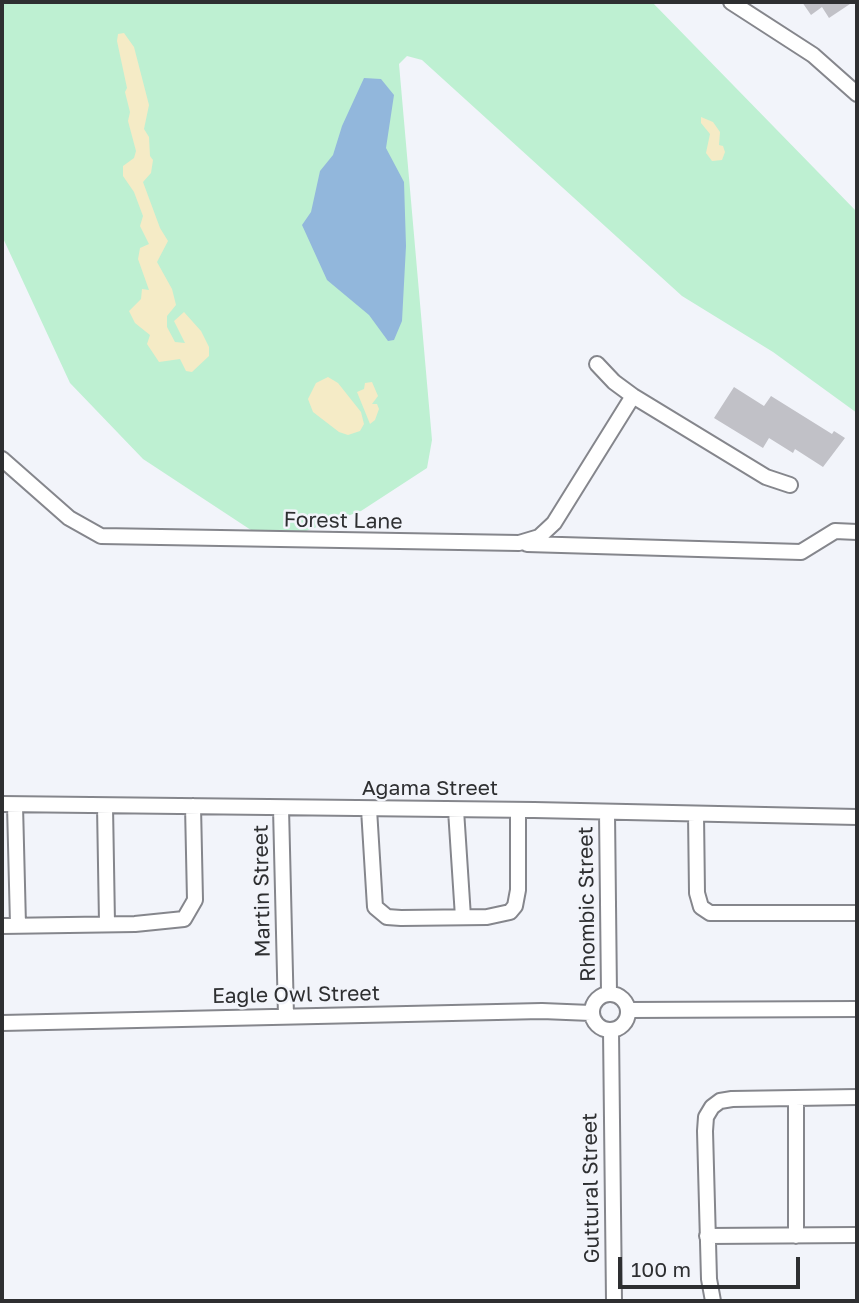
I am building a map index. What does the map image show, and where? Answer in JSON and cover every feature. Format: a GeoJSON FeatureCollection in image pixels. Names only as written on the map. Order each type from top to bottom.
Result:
{"type":"FeatureCollection","features":[{"type":"Feature","properties":{"kind":"street"},"geometry":{"type":"LineString","coordinates":[[731,2],[813,55],[857,93]]}},
{"type":"Feature","properties":{"kind":"street"},"geometry":{"type":"LineString","coordinates":[[597,364],[614,382],[633,396],[766,477],[790,485]]}},
{"type":"Feature","properties":{"kind":"street","name":"Forest Lane"},"geometry":{"type":"LineString","coordinates":[[2,460],[69,518],[101,536],[498,545],[519,543],[539,537],[554,523],[633,396]]}},
{"type":"Feature","properties":{"kind":"street"},"geometry":{"type":"LineString","coordinates":[[519,543],[801,552],[835,531],[857,532]]}},
{"type":"Feature","properties":{"kind":"street"},"geometry":{"type":"LineString","coordinates":[[8,804],[18,925]]}},
{"type":"Feature","properties":{"kind":"street","name":"Agama Street"},"geometry":{"type":"LineString","coordinates":[[8,804],[857,817]]}},
{"type":"Feature","properties":{"kind":"street"},"geometry":{"type":"LineString","coordinates":[[105,806],[107,923]]}},
{"type":"Feature","properties":{"kind":"street"},"geometry":{"type":"LineString","coordinates":[[2,926],[173,922],[188,916],[195,900],[193,806]]}},
{"type":"Feature","properties":{"kind":"street","name":"Martin Street"},"geometry":{"type":"LineString","coordinates":[[281,808],[286,1016]]}},
{"type":"Feature","properties":{"kind":"street"},"geometry":{"type":"LineString","coordinates":[[369,809],[372,891],[378,912],[396,918],[500,916],[515,906],[518,890],[518,810]]}},
{"type":"Feature","properties":{"kind":"street"},"geometry":{"type":"LineString","coordinates":[[456,810],[463,917]]}},
{"type":"Feature","properties":{"kind":"street","name":"Rhombic Street"},"geometry":{"type":"LineString","coordinates":[[607,814],[609,994]]}},
{"type":"Feature","properties":{"kind":"street"},"geometry":{"type":"LineString","coordinates":[[696,814],[697,893],[701,907],[710,913],[857,913]]}},
{"type":"Feature","properties":{"kind":"street"},"geometry":{"type":"LineString","coordinates":[[609,994],[618,996],[628,1010],[626,1020],[611,1030],[597,1026],[591,1013],[599,997],[609,994]]}},
{"type":"Feature","properties":{"kind":"street"},"geometry":{"type":"LineString","coordinates":[[628,1010],[857,1009]]}},
{"type":"Feature","properties":{"kind":"street","name":"Eagle Owl Street"},"geometry":{"type":"LineString","coordinates":[[2,1023],[286,1016],[591,1013]]}},
{"type":"Feature","properties":{"kind":"street","name":"Guttural Street"},"geometry":{"type":"LineString","coordinates":[[611,1030],[614,1301]]}},
{"type":"Feature","properties":{"kind":"street"},"geometry":{"type":"LineString","coordinates":[[713,1301],[707,1236],[705,1132],[706,1117],[712,1107],[720,1101],[732,1099],[857,1097]]}},
{"type":"Feature","properties":{"kind":"street"},"geometry":{"type":"LineString","coordinates":[[796,1099],[796,1236]]}},
{"type":"Feature","properties":{"kind":"street"},"geometry":{"type":"LineString","coordinates":[[707,1236],[857,1234]]}},
{"type":"Feature","properties":{"kind":"green space"},"geometry":{"type":"Polygon","coordinates":[[[2,2],[652,2],[857,212],[857,413],[773,352],[682,296],[422,60],[407,56],[399,64],[432,440],[427,468],[361,511],[295,535],[257,534],[143,459],[70,383],[2,236],[2,2]]]}},
{"type":"Feature","properties":{"kind":"sand"},"geometry":{"type":"Polygon","coordinates":[[[124,33],[134,47],[149,105],[144,129],[149,137],[150,156],[153,160],[151,173],[143,182],[160,228],[168,241],[157,262],[172,289],[176,305],[167,316],[167,327],[175,342],[185,343],[174,321],[184,312],[201,331],[209,347],[209,356],[192,372],[186,371],[180,359],[159,362],[147,344],[150,335],[135,323],[129,311],[141,299],[142,289],[149,290],[138,259],[140,248],[149,244],[140,226],[143,216],[134,192],[123,176],[123,166],[134,158],[136,151],[128,121],[130,112],[125,92],[127,88],[117,41],[118,34],[124,33]]]}},
{"type":"Feature","properties":{"kind":"sand"},"geometry":{"type":"Polygon","coordinates":[[[701,117],[713,122],[720,132],[719,145],[723,146],[725,152],[722,160],[712,161],[706,153],[710,134],[701,123],[701,117]]]}},
{"type":"Feature","properties":{"kind":"sand"},"geometry":{"type":"Polygon","coordinates":[[[328,377],[338,383],[361,412],[364,424],[360,431],[348,435],[339,432],[313,412],[308,399],[316,383],[328,377]]]}},
{"type":"Feature","properties":{"kind":"sand"},"geometry":{"type":"Polygon","coordinates":[[[372,382],[378,396],[372,404],[377,404],[379,409],[375,420],[370,424],[357,392],[364,389],[365,383],[372,382]]]}},
{"type":"Feature","properties":{"kind":"water"},"geometry":{"type":"Polygon","coordinates":[[[364,78],[381,79],[394,95],[386,148],[404,182],[406,246],[402,321],[394,340],[388,341],[369,315],[327,280],[302,225],[311,212],[320,171],[333,155],[342,126],[364,78]]]}},
{"type":"Feature","properties":{"kind":"building"},"geometry":{"type":"Polygon","coordinates":[[[802,2],[853,2],[829,18],[822,7],[811,15],[802,2]]]}},
{"type":"Feature","properties":{"kind":"building"},"geometry":{"type":"Polygon","coordinates":[[[734,387],[764,406],[771,396],[832,434],[834,431],[845,438],[823,467],[795,449],[793,453],[769,438],[763,448],[714,418],[734,387]]]}}]}
